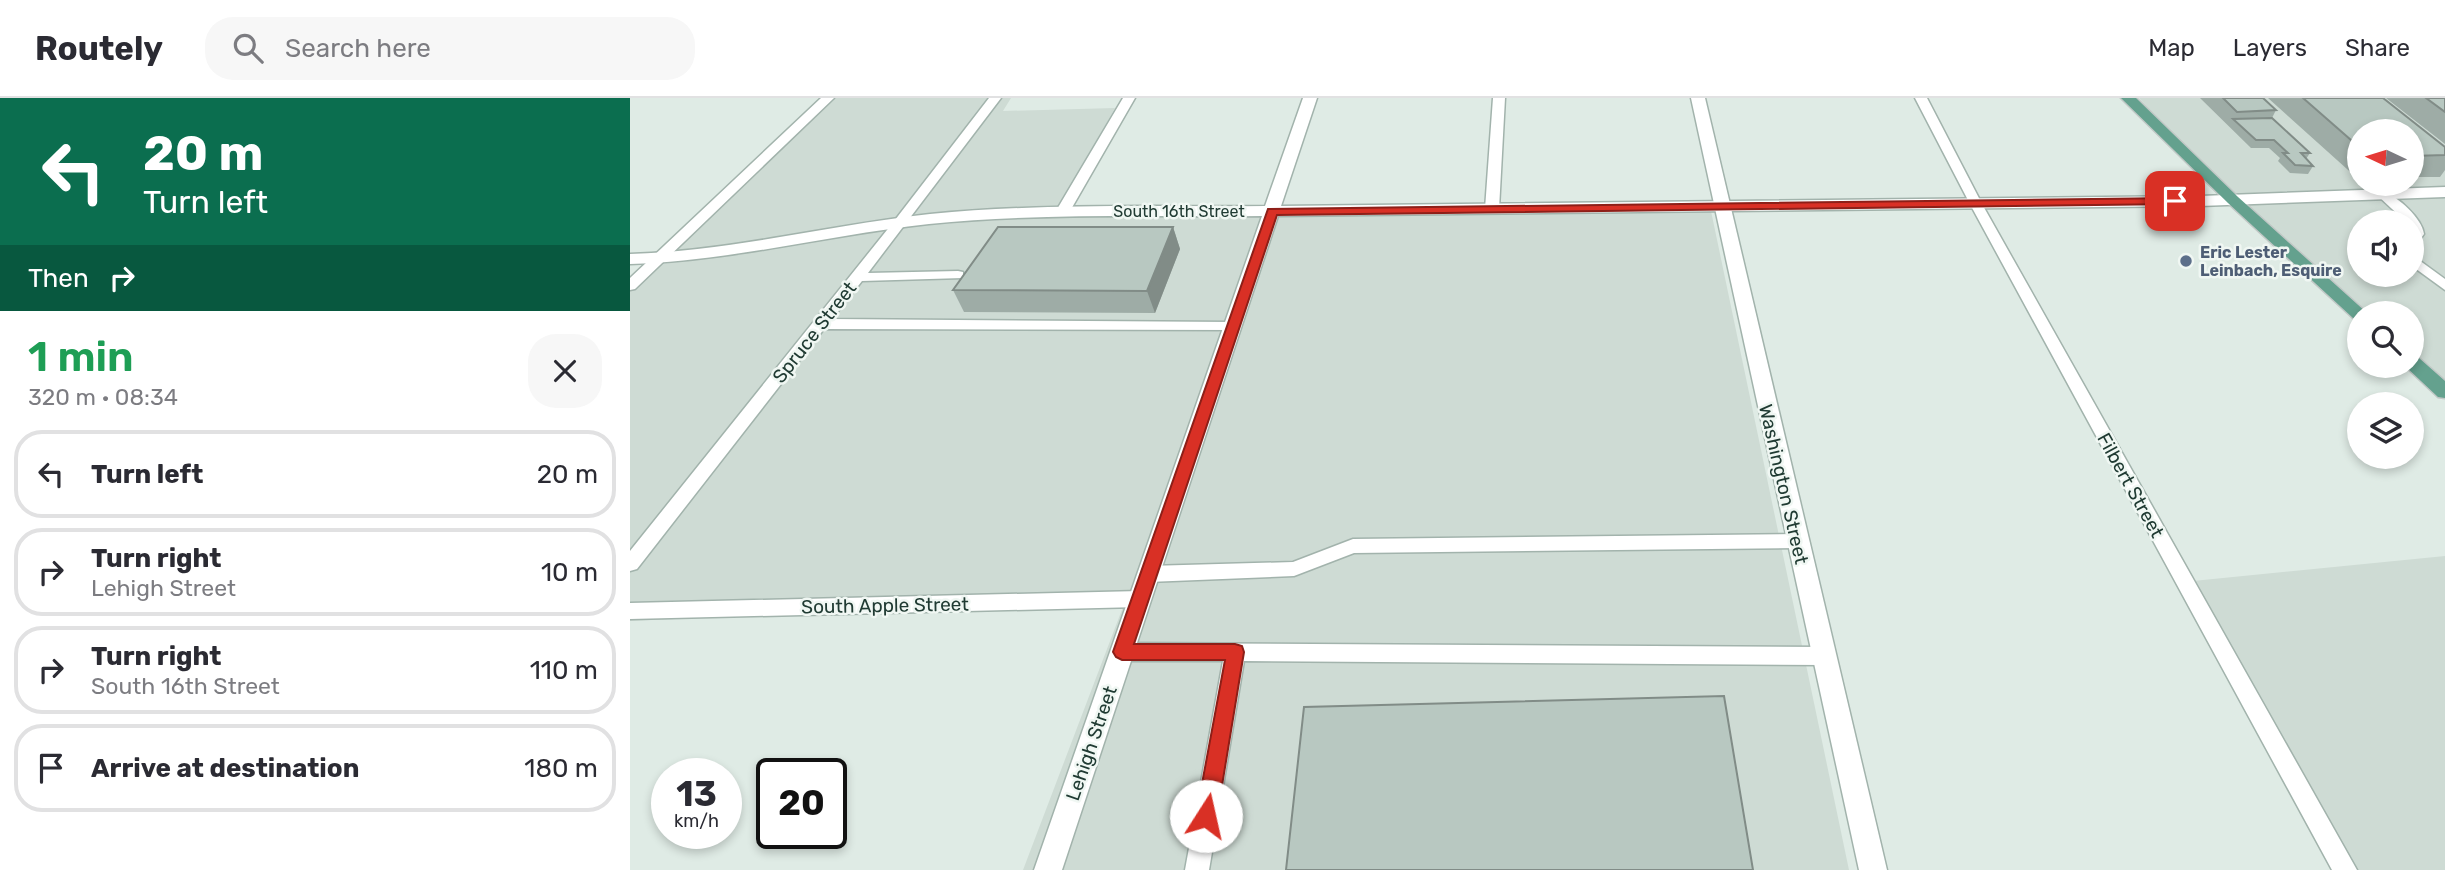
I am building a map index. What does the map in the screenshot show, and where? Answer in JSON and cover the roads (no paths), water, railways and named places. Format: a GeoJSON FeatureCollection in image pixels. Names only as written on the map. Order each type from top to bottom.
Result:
{"type":"FeatureCollection","features":[{"type":"Feature","properties":{"kind":"main road"},"geometry":{"type":"LineString","coordinates":[[2128,98],[2233,201],[2347,303]]}},
{"type":"Feature","properties":{"kind":"main road"},"geometry":{"type":"LineString","coordinates":[[2424,373],[2445,392]]}},
{"type":"Feature","properties":{"kind":"street","name":"Lehigh Street"},"geometry":{"type":"LineString","coordinates":[[1048,870],[1310,98]]}},
{"type":"Feature","properties":{"kind":"street","name":"Washington Street"},"geometry":{"type":"LineString","coordinates":[[1698,98],[1873,870]]}},
{"type":"Feature","properties":{"kind":"street","name":"South 16th Street"},"geometry":{"type":"LineString","coordinates":[[2424,193],[2445,192]]}},
{"type":"Feature","properties":{"kind":"street","name":"South 16th Street"},"geometry":{"type":"LineString","coordinates":[[630,259],[659,259],[900,223],[984,214],[1063,211],[1272,212],[1721,207],[2233,201],[2358,196]]}},
{"type":"Feature","properties":{"kind":"lane"},"geometry":{"type":"LineString","coordinates":[[630,286],[828,98]]}},
{"type":"Feature","properties":{"kind":"lane","name":"Spruce Street"},"geometry":{"type":"LineString","coordinates":[[630,564],[900,223],[995,98]]}},
{"type":"Feature","properties":{"kind":"lane"},"geometry":{"type":"LineString","coordinates":[[1063,211],[1129,98]]}},
{"type":"Feature","properties":{"kind":"lane"},"geometry":{"type":"LineString","coordinates":[[1492,209],[1499,98]]}},
{"type":"Feature","properties":{"kind":"lane","name":"Filbert Street"},"geometry":{"type":"LineString","coordinates":[[1921,98],[1976,204],[2345,870]]}},
{"type":"Feature","properties":{"kind":"lane"},"geometry":{"type":"LineString","coordinates":[[2384,196],[2399,210]]}},
{"type":"Feature","properties":{"kind":"lane"},"geometry":{"type":"LineString","coordinates":[[2424,269],[2445,286]]}},
{"type":"Feature","properties":{"kind":"lane"},"geometry":{"type":"LineString","coordinates":[[857,277],[958,275]]}},
{"type":"Feature","properties":{"kind":"lane"},"geometry":{"type":"LineString","coordinates":[[820,324],[1232,327]]}},
{"type":"Feature","properties":{"kind":"lane"},"geometry":{"type":"LineString","coordinates":[[1148,575],[1294,569],[1353,546],[1797,541]]}},
{"type":"Feature","properties":{"kind":"lane","name":"South Apple Street"},"geometry":{"type":"LineString","coordinates":[[630,611],[1140,598]]}},
{"type":"Feature","properties":{"kind":"lane"},"geometry":{"type":"LineString","coordinates":[[1122,652],[1824,656]]}},
{"type":"Feature","properties":{"kind":"lane"},"geometry":{"type":"LineString","coordinates":[[1197,870],[1235,652]]}},
{"type":"Feature","properties":{"kind":"place","name":"Eric Lester Leinbach, Esquire"},"geometry":{"type":"Point","coordinates":[2186,261]}}]}
